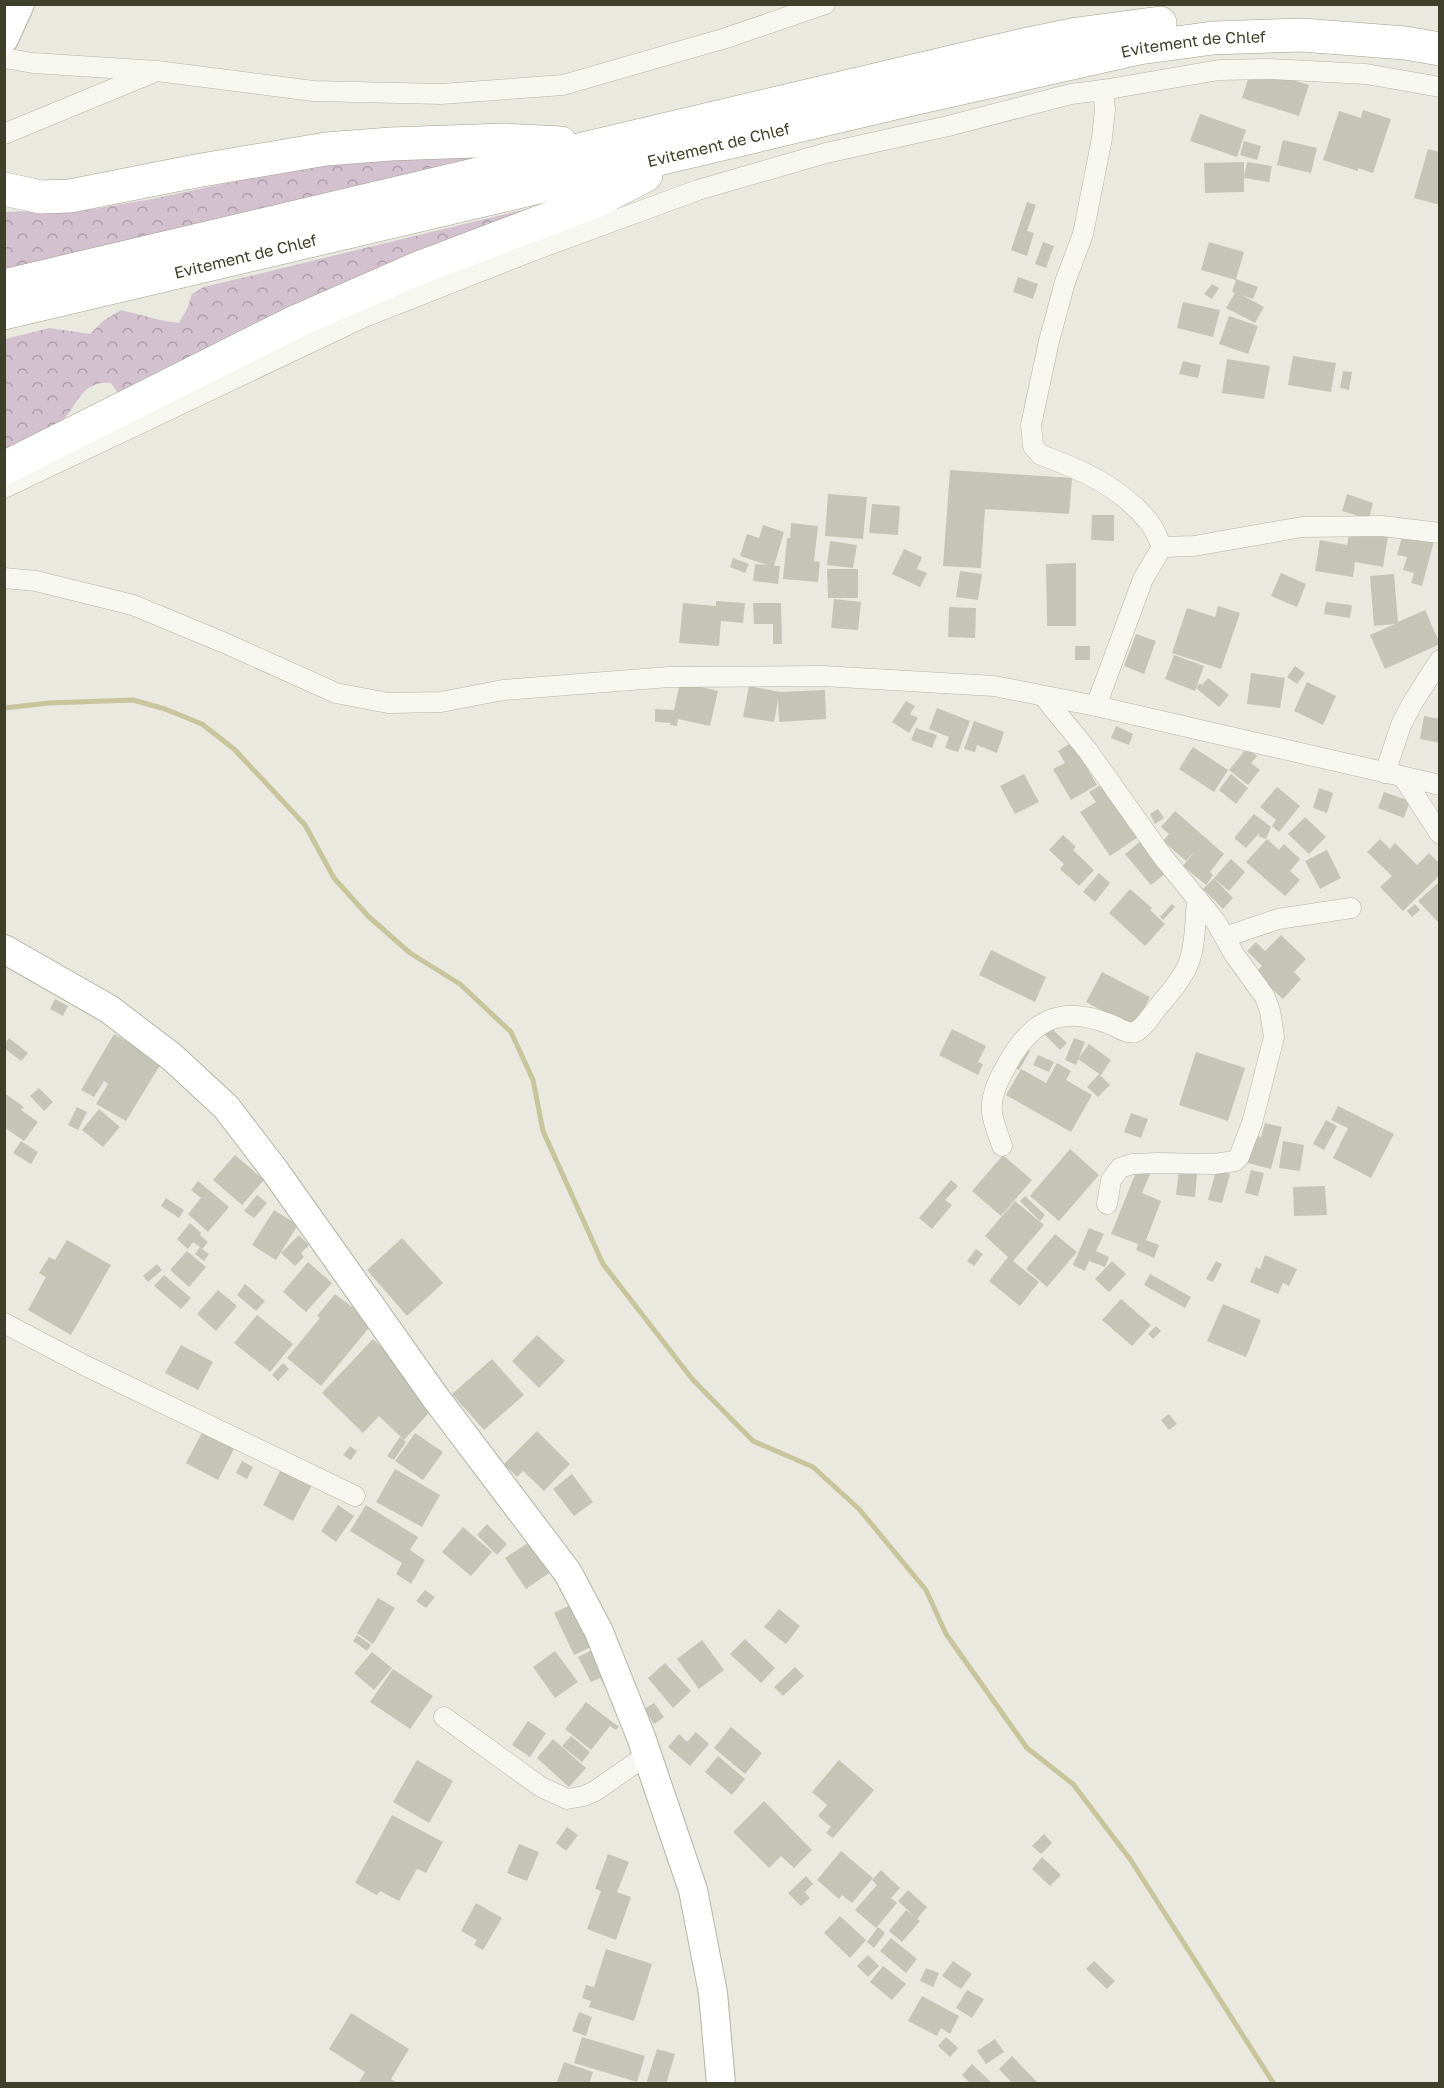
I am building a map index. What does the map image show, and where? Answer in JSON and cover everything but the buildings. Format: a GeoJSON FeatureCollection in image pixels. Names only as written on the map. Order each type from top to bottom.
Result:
{"type":"FeatureCollection","features":[{"type":"Feature","properties":{"kind":"highway","name":"Evitement de Chlef"},"geometry":{"type":"LineString","coordinates":[[4,286],[1077,34],[1229,16],[1313,15],[1399,20],[1440,26]]}},
{"type":"Feature","properties":{"kind":"highway","name":"Evitement de Chlef"},"geometry":{"type":"LineString","coordinates":[[4,313],[908,99],[1139,48],[1213,38],[1302,35],[1405,43],[1440,49]]}},
{"type":"Feature","properties":{"kind":"highway"},"geometry":{"type":"LineString","coordinates":[[4,189],[40,197],[70,196],[196,171],[326,149],[381,144],[504,140],[596,146]]}},
{"type":"Feature","properties":{"kind":"highway"},"geometry":{"type":"LineString","coordinates":[[4,468],[295,322],[416,269],[598,200],[691,152]]}},
{"type":"Feature","properties":{"kind":"main road"},"geometry":{"type":"LineString","coordinates":[[4,949],[109,1009],[172,1057],[226,1107],[435,1397],[463,1431],[568,1573],[599,1632],[647,1755],[695,1901],[713,1993],[720,2084]]}},
{"type":"Feature","properties":{"kind":"street"},"geometry":{"type":"LineString","coordinates":[[4,58],[33,63],[157,71],[313,92],[441,94],[562,85],[726,38],[825,4]]}},
{"type":"Feature","properties":{"kind":"street"},"geometry":{"type":"LineString","coordinates":[[4,488],[362,318],[532,251],[698,190],[826,153],[948,126],[1071,94],[1219,70],[1269,69],[1366,74],[1440,87]]}},
{"type":"Feature","properties":{"kind":"street"},"geometry":{"type":"LineString","coordinates":[[4,134],[157,71]]}},
{"type":"Feature","properties":{"kind":"street"},"geometry":{"type":"LineString","coordinates":[[1103,90],[1105,109],[1100,149],[1083,234],[1065,282],[1049,341],[1031,425],[1031,440],[1041,455],[1084,471],[1114,489],[1150,522],[1162,547]]}},
{"type":"Feature","properties":{"kind":"street"},"geometry":{"type":"LineString","coordinates":[[1162,547],[1194,546],[1302,527],[1382,526],[1440,533]]}},
{"type":"Feature","properties":{"kind":"street"},"geometry":{"type":"LineString","coordinates":[[1096,706],[1143,579],[1162,547]]}},
{"type":"Feature","properties":{"kind":"street"},"geometry":{"type":"LineString","coordinates":[[4,578],[36,581],[133,605],[336,693],[388,703],[441,702],[503,690],[693,676],[834,676],[994,686],[1096,706],[1440,785]]}},
{"type":"Feature","properties":{"kind":"street"},"geometry":{"type":"LineString","coordinates":[[1440,660],[1401,725],[1394,775],[1440,834]]}},
{"type":"Feature","properties":{"kind":"street"},"geometry":{"type":"LineString","coordinates":[[1043,696],[1088,751],[1163,857],[1225,937],[1265,997],[1270,1011],[1274,1037],[1244,1149],[1235,1161],[1132,1164],[1120,1168],[1111,1180],[1107,1204]]}},
{"type":"Feature","properties":{"kind":"street"},"geometry":{"type":"LineString","coordinates":[[1002,1146],[992,1111],[999,1080],[1020,1042],[1036,1026],[1051,1019],[1067,1016],[1082,1016],[1098,1020],[1130,1032],[1139,1030],[1188,965],[1193,949],[1197,899]]}},
{"type":"Feature","properties":{"kind":"street"},"geometry":{"type":"LineString","coordinates":[[1225,937],[1278,919],[1351,908]]}},
{"type":"Feature","properties":{"kind":"street"},"geometry":{"type":"LineString","coordinates":[[4,1323],[86,1366],[355,1496]]}},
{"type":"Feature","properties":{"kind":"street"},"geometry":{"type":"LineString","coordinates":[[444,1717],[541,1787],[567,1799],[584,1797],[595,1791],[647,1755]]}},
{"type":"Feature","properties":{"kind":"green space"},"geometry":{"type":"Polygon","coordinates":[[[503,153],[5,272],[5,212],[94,209],[313,165],[503,153]]]}},
{"type":"Feature","properties":{"kind":"green space"},"geometry":{"type":"Polygon","coordinates":[[[609,189],[120,396],[111,383],[92,386],[80,396],[53,429],[5,461],[5,339],[50,328],[90,334],[103,321],[121,310],[179,323],[192,294],[204,287],[609,189]]]}},
{"type":"Feature","properties":{"kind":"waterway"},"geometry":{"type":"LineString","coordinates":[[4,708],[49,703],[133,700],[165,709],[202,724],[234,749],[305,825],[334,878],[368,916],[410,953],[460,984],[511,1032],[533,1080],[543,1131],[603,1264],[693,1380],[753,1441],[813,1467],[859,1509],[926,1590],[946,1634],[1027,1748],[1073,1784],[1130,1859],[1274,2084]]}}]}
